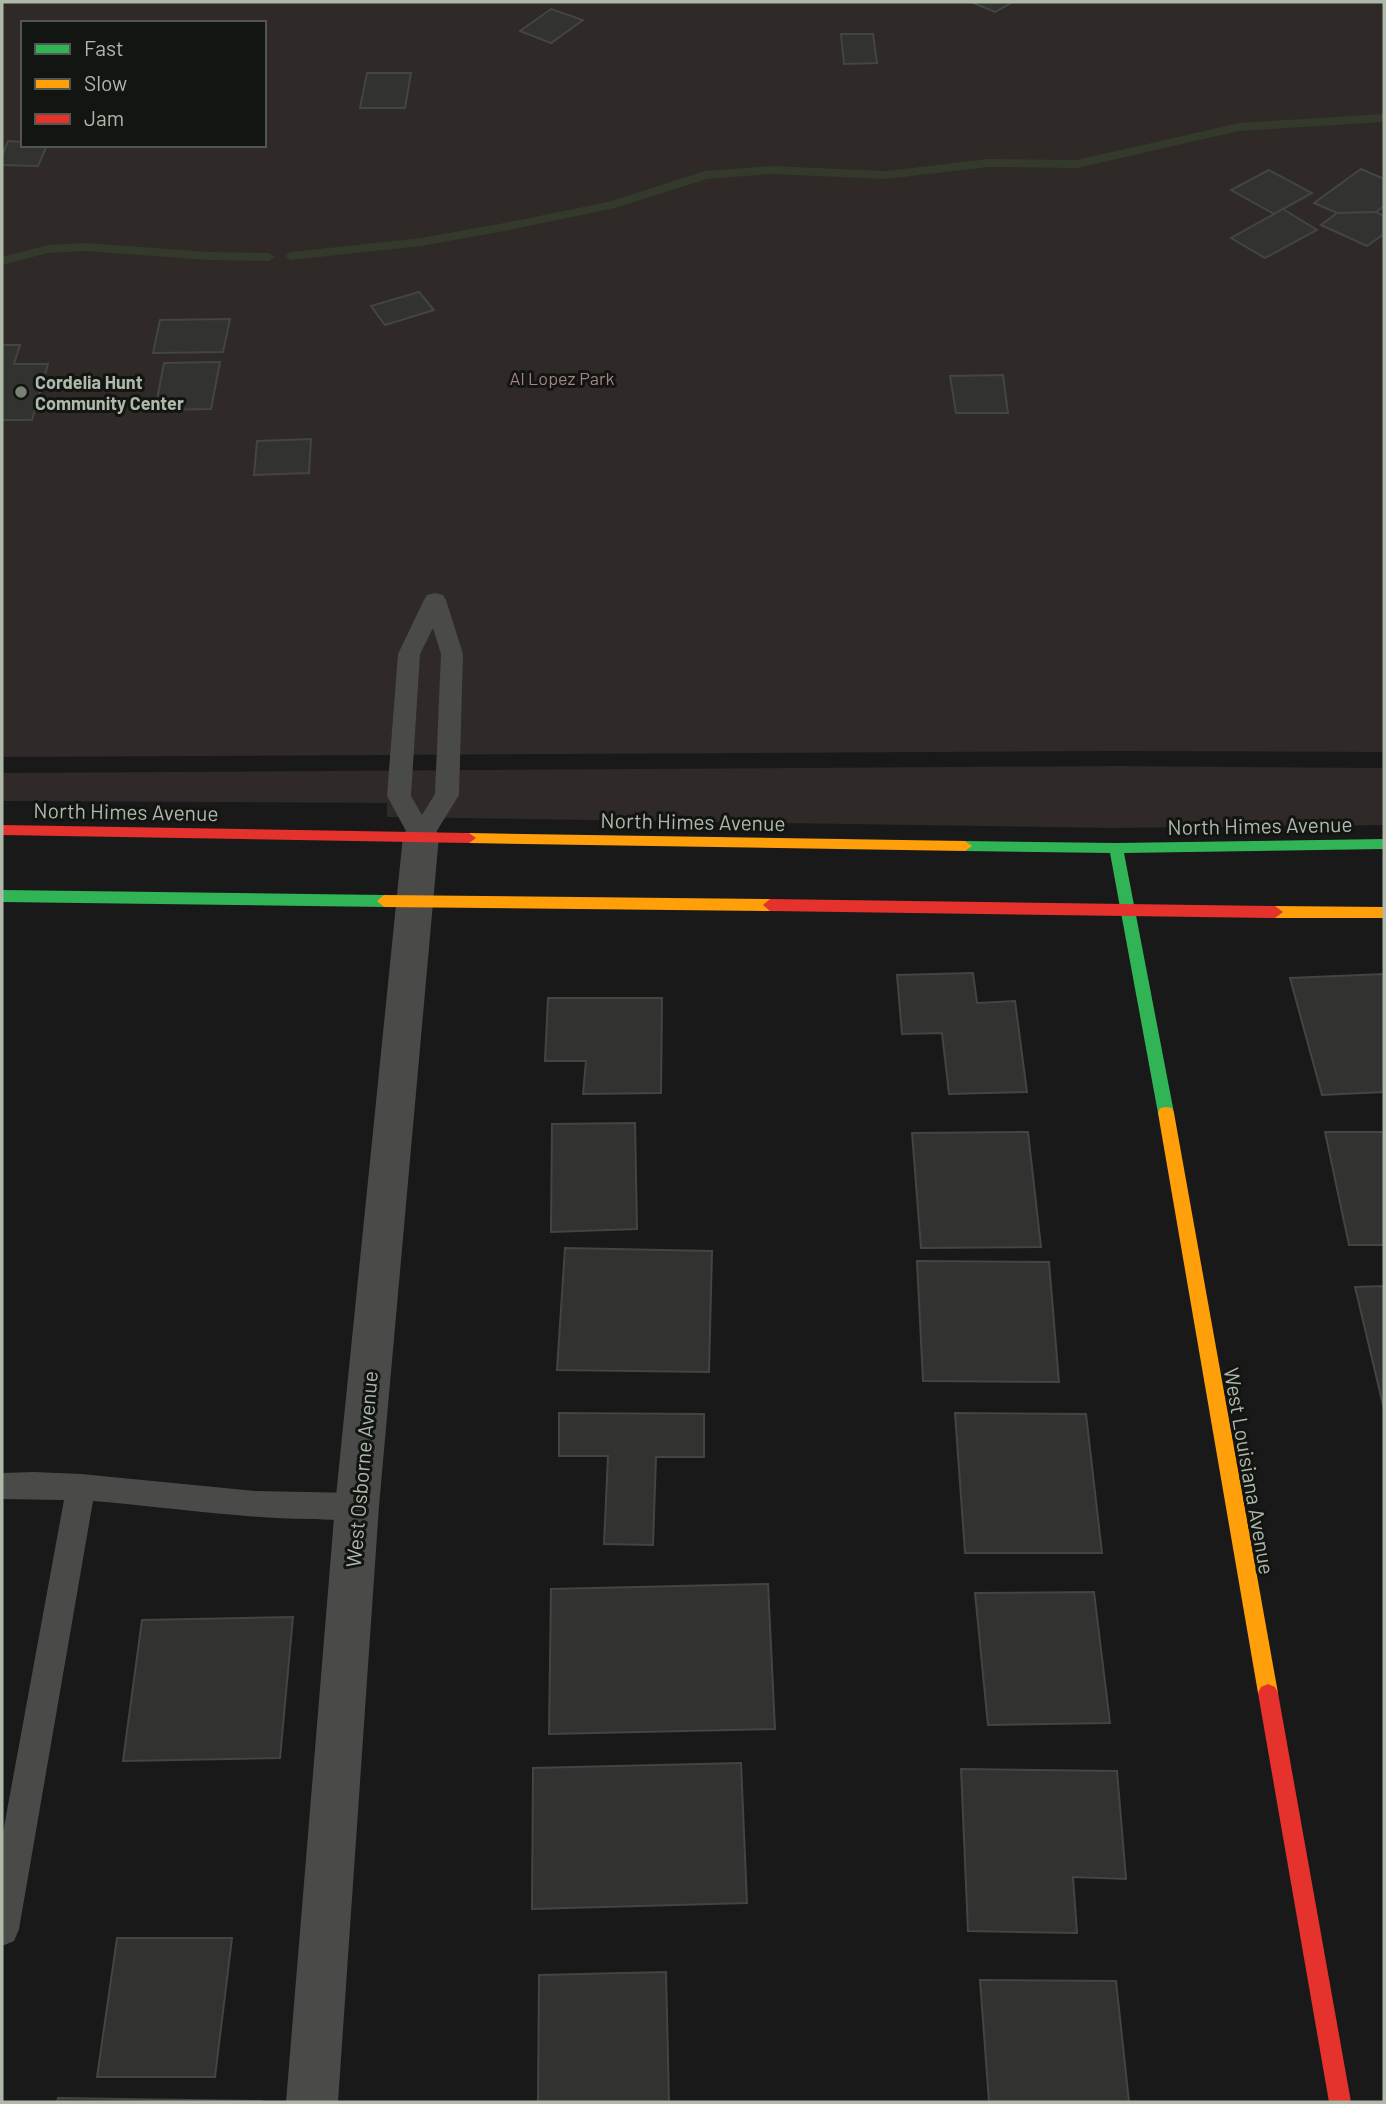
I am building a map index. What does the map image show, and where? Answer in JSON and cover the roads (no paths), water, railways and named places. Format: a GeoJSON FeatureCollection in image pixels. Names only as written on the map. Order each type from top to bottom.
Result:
{"type":"FeatureCollection","features":[{"type":"Feature","properties":{"kind":"street","name":"North Himes Avenue"},"geometry":{"type":"LineString","coordinates":[[2,830],[421,836],[707,844],[1116,848],[1384,844]]}},
{"type":"Feature","properties":{"kind":"street","name":"West Osborne Avenue"},"geometry":{"type":"LineString","coordinates":[[312,2102],[357,1506],[421,836]]}},
{"type":"Feature","properties":{"kind":"street","name":"West Louisiana Avenue"},"geometry":{"type":"LineString","coordinates":[[1116,848],[1340,2102]]}},
{"type":"Feature","properties":{"kind":"street"},"geometry":{"type":"LineString","coordinates":[[2,896],[1384,913]]}},
{"type":"Feature","properties":{"kind":"lane"},"geometry":{"type":"LineString","coordinates":[[435,600],[452,654],[447,795],[421,836],[399,796],[409,654],[435,600]]}},
{"type":"Feature","properties":{"kind":"lane"},"geometry":{"type":"LineString","coordinates":[[2,1486],[129,1490],[254,1504],[357,1506]]}},
{"type":"Feature","properties":{"kind":"lane"},"geometry":{"type":"LineString","coordinates":[[2,1929],[81,1487]]}},
{"type":"Feature","properties":{"kind":"waterway"},"geometry":{"type":"LineString","coordinates":[[291,256],[421,242],[499,228],[611,205],[705,175],[771,170],[886,175],[988,163],[1077,164],[1239,127],[1384,118]]}},
{"type":"Feature","properties":{"kind":"waterway"},"geometry":{"type":"LineString","coordinates":[[2,261],[48,249],[85,247],[209,256],[269,257]]}},
{"type":"Feature","properties":{"kind":"place","name":"Cordelia Hunt Community Center"},"geometry":{"type":"Point","coordinates":[21,392]}},
{"type":"Feature","properties":{"kind":"park label","name":"Al Lopez Park"},"geometry":{"type":"Point","coordinates":[562,378]}}]}
